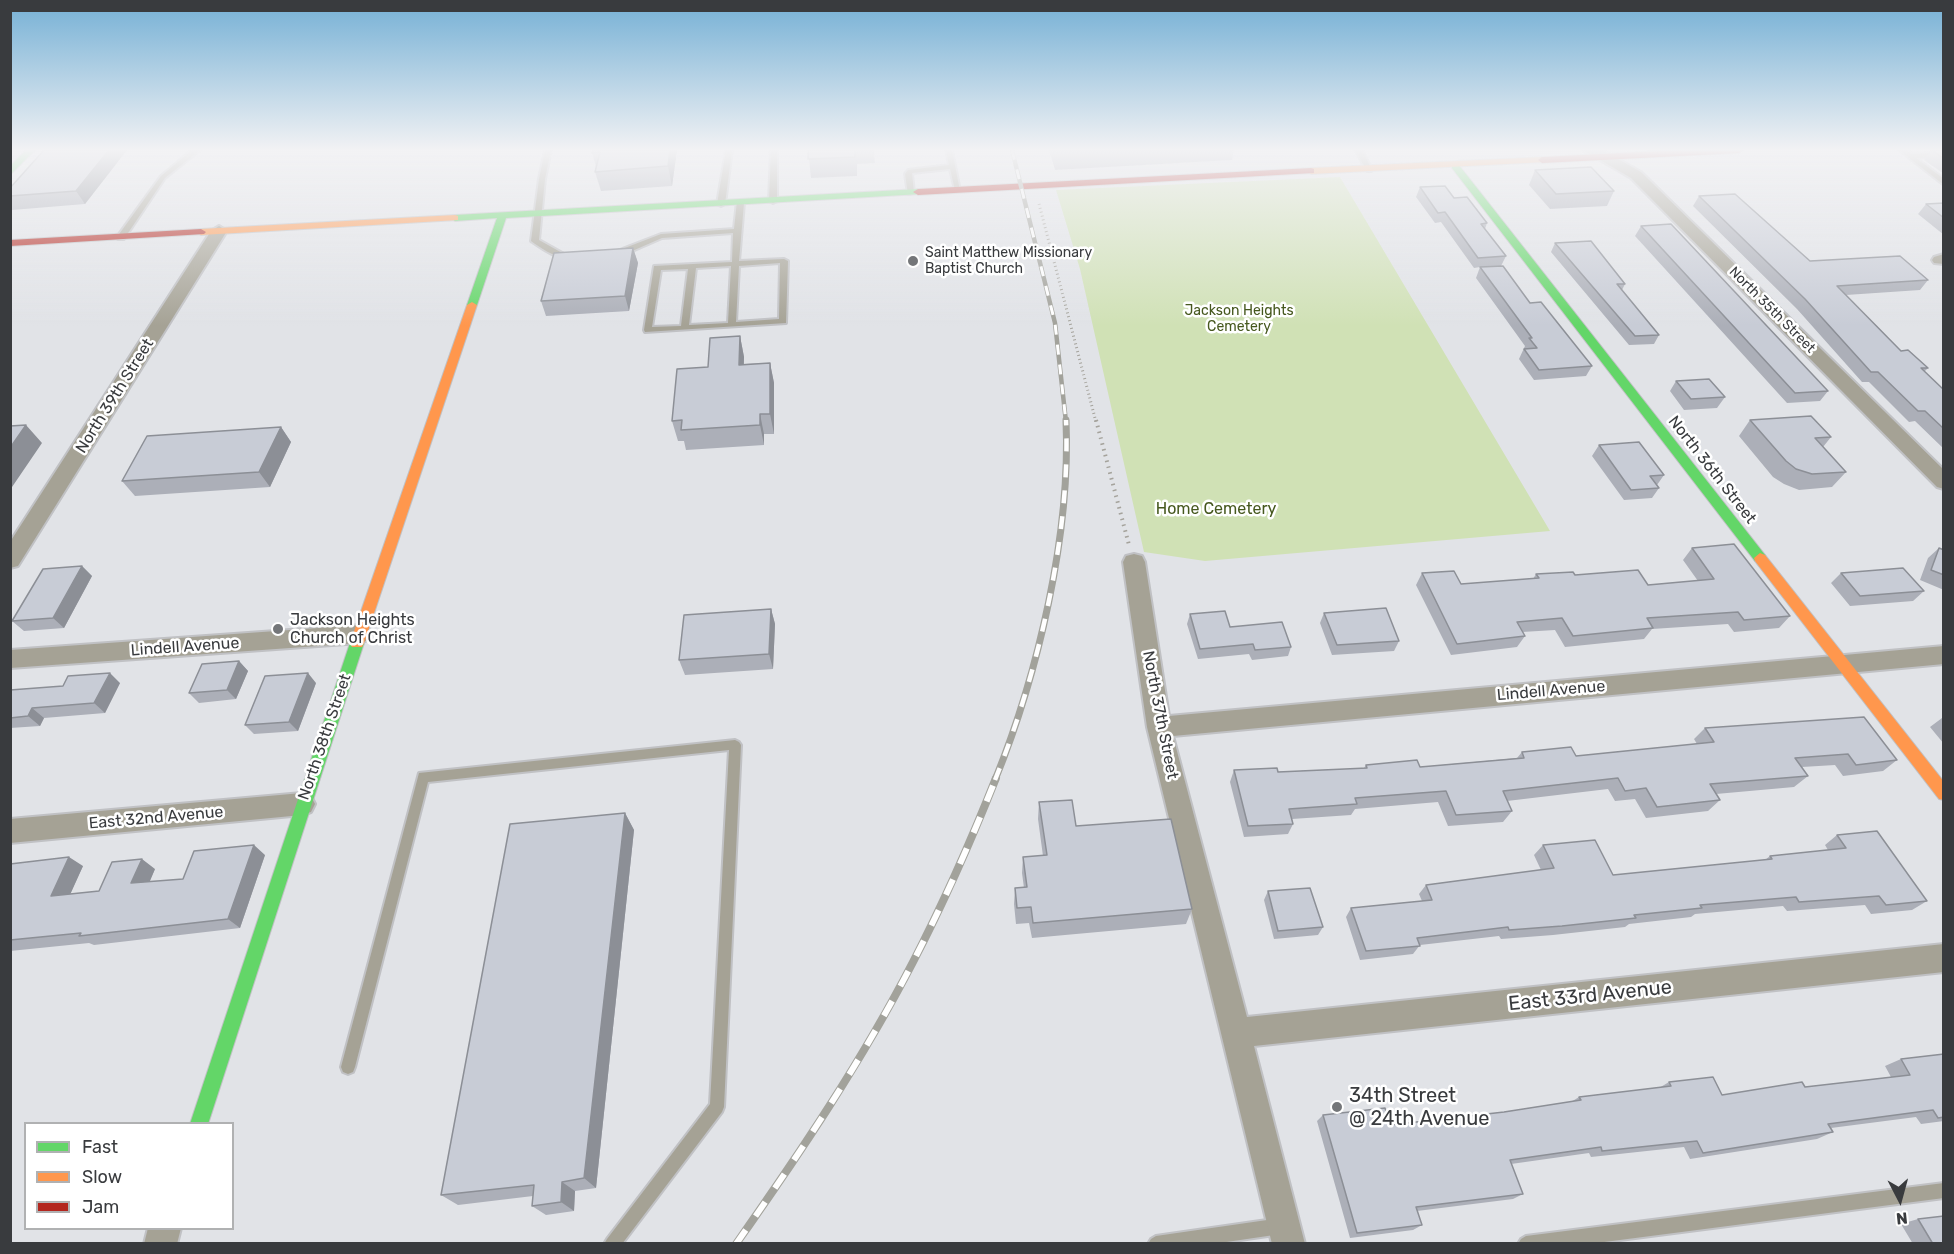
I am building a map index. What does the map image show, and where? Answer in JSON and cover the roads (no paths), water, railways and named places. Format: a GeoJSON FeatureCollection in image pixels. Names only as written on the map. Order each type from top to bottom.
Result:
{"type":"FeatureCollection","features":[{"type":"Feature","properties":{"kind":"street"},"geometry":{"type":"LineString","coordinates":[[10,243],[638,209]]}},
{"type":"Feature","properties":{"kind":"street","name":"North 36th Street"},"geometry":{"type":"LineString","coordinates":[[1488,209],[1944,794]]}},
{"type":"Feature","properties":{"kind":"street","name":"North 35th Street"},"geometry":{"type":"LineString","coordinates":[[1670,209],[1944,482]]}},
{"type":"Feature","properties":{"kind":"street","name":"North 38th Street"},"geometry":{"type":"LineString","coordinates":[[200,1122],[302,804],[502,217]]}},
{"type":"Feature","properties":{"kind":"street","name":"North 39th Street"},"geometry":{"type":"LineString","coordinates":[[10,560],[219,231]]}},
{"type":"Feature","properties":{"kind":"street","name":"North 37th Street"},"geometry":{"type":"LineString","coordinates":[[1134,562],[1159,727],[1287,1235]]}},
{"type":"Feature","properties":{"kind":"street","name":"Lindell Avenue"},"geometry":{"type":"LineString","coordinates":[[10,659],[360,634]]}},
{"type":"Feature","properties":{"kind":"street","name":"Lindell Avenue"},"geometry":{"type":"LineString","coordinates":[[1159,727],[1944,655]]}},
{"type":"Feature","properties":{"kind":"street","name":"East 32nd Avenue"},"geometry":{"type":"LineString","coordinates":[[10,831],[302,804]]}},
{"type":"Feature","properties":{"kind":"street","name":"East 33rd Avenue"},"geometry":{"type":"LineString","coordinates":[[1236,1033],[1944,958]]}},
{"type":"Feature","properties":{"kind":"lane"},"geometry":{"type":"LineString","coordinates":[[121,237],[141,209]]}},
{"type":"Feature","properties":{"kind":"lane"},"geometry":{"type":"LineString","coordinates":[[539,209],[535,241],[563,256],[581,257]]}},
{"type":"Feature","properties":{"kind":"lane"},"geometry":{"type":"LineString","coordinates":[[732,325],[739,209]]}},
{"type":"Feature","properties":{"kind":"lane"},"geometry":{"type":"LineString","coordinates":[[613,255],[660,236],[737,231]]}},
{"type":"Feature","properties":{"kind":"lane"},"geometry":{"type":"LineString","coordinates":[[784,261],[783,321],[648,330],[657,268],[692,267],[784,261]]}},
{"type":"Feature","properties":{"kind":"lane"},"geometry":{"type":"LineString","coordinates":[[685,328],[692,267]]}},
{"type":"Feature","properties":{"kind":"lane"},"geometry":{"type":"LineString","coordinates":[[348,1067],[423,777],[735,745],[717,1107],[612,1244]]}},
{"type":"Feature","properties":{"kind":"lane"},"geometry":{"type":"LineString","coordinates":[[1526,1244],[1944,1190]]}},
{"type":"Feature","properties":{"kind":"lane"},"geometry":{"type":"LineString","coordinates":[[1156,1244],[1287,1235]]}},
{"type":"Feature","properties":{"kind":"railway"},"geometry":{"type":"LineString","coordinates":[[1027,209],[1055,323],[1066,422]]}},
{"type":"Feature","properties":{"kind":"railway"},"geometry":{"type":"LineString","coordinates":[[995,780],[1025,695],[1049,603],[1063,509],[1066,422]]}},
{"type":"Feature","properties":{"kind":"railway"},"geometry":{"type":"LineString","coordinates":[[736,1244],[829,1106],[873,1035],[946,894],[996,778]]}},
{"type":"Feature","properties":{"kind":"place","name":"Saint Matthew Missionary Baptist Church"},"geometry":{"type":"Point","coordinates":[913,261]}},
{"type":"Feature","properties":{"kind":"place","name":"Jackson Heights Church of Christ"},"geometry":{"type":"Point","coordinates":[278,629]}},
{"type":"Feature","properties":{"kind":"place","name":"34th Street @ 24th Avenue"},"geometry":{"type":"Point","coordinates":[1337,1107]}},
{"type":"Feature","properties":{"kind":"park label","name":"Jackson Heights Cemetery"},"geometry":{"type":"Point","coordinates":[1239,320]}},
{"type":"Feature","properties":{"kind":"park label","name":"Home Cemetery"},"geometry":{"type":"Point","coordinates":[1216,509]}}]}
